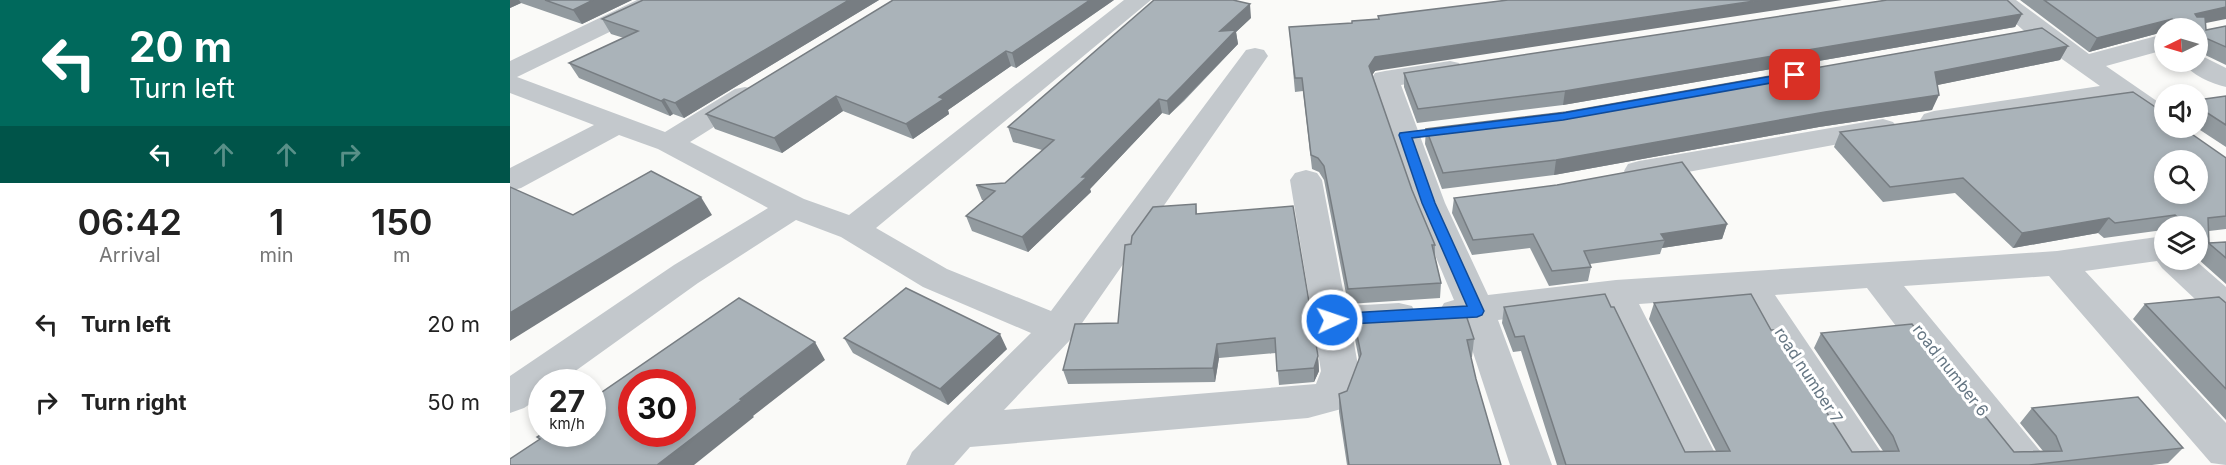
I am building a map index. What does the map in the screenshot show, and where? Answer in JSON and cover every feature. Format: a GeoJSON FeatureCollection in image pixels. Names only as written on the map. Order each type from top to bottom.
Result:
{"type":"FeatureCollection","features":[{"type":"Feature","properties":{"kind":"street"},"geometry":{"type":"LineString","coordinates":[[510,70],[656,0]]}},
{"type":"Feature","properties":{"kind":"street"},"geometry":{"type":"LineString","coordinates":[[853,229],[1139,0]]}},
{"type":"Feature","properties":{"kind":"street"},"geometry":{"type":"LineString","coordinates":[[2001,0],[2040,32],[2154,111]]}},
{"type":"Feature","properties":{"kind":"street"},"geometry":{"type":"LineString","coordinates":[[2005,38],[2040,32]]}},
{"type":"Feature","properties":{"kind":"street"},"geometry":{"type":"LineString","coordinates":[[2087,63],[2154,45]]}},
{"type":"Feature","properties":{"kind":"street"},"geometry":{"type":"LineString","coordinates":[[927,465],[1058,329],[1255,56]]}},
{"type":"Feature","properties":{"kind":"street"},"geometry":{"type":"LineString","coordinates":[[1479,65],[1385,79],[1416,134],[1531,465]]}},
{"type":"Feature","properties":{"kind":"street"},"geometry":{"type":"LineString","coordinates":[[2208,69],[2226,79]]}},
{"type":"Feature","properties":{"kind":"street"},"geometry":{"type":"LineString","coordinates":[[668,142],[768,81]]}},
{"type":"Feature","properties":{"kind":"street"},"geometry":{"type":"LineString","coordinates":[[510,84],[668,142],[793,207],[853,229],[935,278],[1058,329]]}},
{"type":"Feature","properties":{"kind":"street"},"geometry":{"type":"LineString","coordinates":[[1612,176],[1819,138],[2125,90]]}},
{"type":"Feature","properties":{"kind":"street"},"geometry":{"type":"LineString","coordinates":[[510,181],[618,124]]}},
{"type":"Feature","properties":{"kind":"street"},"geometry":{"type":"LineString","coordinates":[[958,431],[1308,402],[1331,397],[1340,371],[1306,180]]}},
{"type":"Feature","properties":{"kind":"street"},"geometry":{"type":"LineString","coordinates":[[510,397],[686,274],[793,207]]}},
{"type":"Feature","properties":{"kind":"street"},"geometry":{"type":"LineString","coordinates":[[1332,320],[1477,311],[1616,293],[1751,286],[1876,275],[2057,264],[2154,252]]}},
{"type":"Feature","properties":{"kind":"street"},"geometry":{"type":"LineString","coordinates":[[2057,264],[2226,451]]}},
{"type":"Feature","properties":{"kind":"street"},"geometry":{"type":"LineString","coordinates":[[2186,270],[2226,307]]}},
{"type":"Feature","properties":{"kind":"street","name":"road number 6"},"geometry":{"type":"LineString","coordinates":[[1876,275],[2026,465]]}},
{"type":"Feature","properties":{"kind":"street","name":"road number 7"},"geometry":{"type":"LineString","coordinates":[[1751,286],[1866,465]]}},
{"type":"Feature","properties":{"kind":"street"},"geometry":{"type":"LineString","coordinates":[[1616,293],[1700,465]]}},
{"type":"Feature","properties":{"kind":"building"},"geometry":{"type":"Polygon","coordinates":[[[545,0],[593,0],[573,10],[545,0]]]}},
{"type":"Feature","properties":{"kind":"building"},"geometry":{"type":"Polygon","coordinates":[[[643,0],[849,0],[675,103],[664,99],[661,101],[569,63],[638,31],[602,19],[643,0]]]}},
{"type":"Feature","properties":{"kind":"building"},"geometry":{"type":"Polygon","coordinates":[[[893,0],[1090,0],[1012,53],[1006,51],[939,97],[944,99],[906,124],[836,96],[774,138],[706,114],[893,0]]]}},
{"type":"Feature","properties":{"kind":"building"},"geometry":{"type":"Polygon","coordinates":[[[1154,0],[1233,0],[1250,4],[1220,31],[1236,30],[1181,87],[1167,101],[1159,99],[1082,177],[1087,177],[1022,237],[966,216],[995,191],[976,185],[1005,183],[1054,140],[1008,127],[1154,0]]]}},
{"type":"Feature","properties":{"kind":"building"},"geometry":{"type":"Polygon","coordinates":[[[1508,0],[1761,0],[1375,57],[1369,66],[1412,190],[1435,245],[1432,245],[1441,283],[1348,289],[1324,166],[1318,158],[1311,155],[1302,78],[1295,78],[1289,27],[1352,23],[1352,21],[1379,19],[1378,16],[1508,0]]]}},
{"type":"Feature","properties":{"kind":"building"},"geometry":{"type":"Polygon","coordinates":[[[1887,0],[2007,0],[2022,14],[1565,91],[1418,109],[1404,73],[1887,0]]]}},
{"type":"Feature","properties":{"kind":"building"},"geometry":{"type":"Polygon","coordinates":[[[2044,0],[2226,0],[2226,7],[2195,14],[2197,17],[2205,18],[2154,18],[2154,24],[2097,38],[2044,0]]]}},
{"type":"Feature","properties":{"kind":"building"},"geometry":{"type":"Polygon","coordinates":[[[2226,26],[2226,47],[2208,39],[2208,30],[2226,26]]]}},
{"type":"Feature","properties":{"kind":"building"},"geometry":{"type":"Polygon","coordinates":[[[2042,28],[2068,46],[1935,72],[1939,95],[1825,112],[1556,160],[1443,173],[1426,129],[1566,112],[2042,28]]]}},
{"type":"Feature","properties":{"kind":"building"},"geometry":{"type":"Polygon","coordinates":[[[2133,92],[2154,106],[2154,138],[2197,138],[2226,158],[2226,216],[2208,218],[2208,216],[2154,216],[2115,223],[2109,218],[2022,233],[1963,178],[1890,187],[1840,132],[2133,92]]]}},
{"type":"Feature","properties":{"kind":"building"},"geometry":{"type":"Polygon","coordinates":[[[2226,96],[2226,125],[2208,113],[2208,99],[2226,96]]]}},
{"type":"Feature","properties":{"kind":"building"},"geometry":{"type":"Polygon","coordinates":[[[1682,162],[1727,224],[1661,234],[1665,240],[1584,251],[1591,267],[1552,271],[1533,234],[1473,240],[1454,198],[1557,185],[1682,162]]]}},
{"type":"Feature","properties":{"kind":"building"},"geometry":{"type":"Polygon","coordinates":[[[651,171],[701,197],[510,313],[510,187],[573,215],[651,171]]]}},
{"type":"Feature","properties":{"kind":"building"},"geometry":{"type":"Polygon","coordinates":[[[1196,204],[1196,214],[1293,206],[1318,356],[1314,368],[1277,371],[1275,338],[1217,344],[1213,368],[1063,370],[1075,324],[1118,323],[1125,245],[1131,244],[1132,236],[1153,207],[1196,204]]]}},
{"type":"Feature","properties":{"kind":"building"},"geometry":{"type":"Polygon","coordinates":[[[2208,218],[2209,243],[2226,242],[2226,258],[2208,243],[2208,218]]]}},
{"type":"Feature","properties":{"kind":"building"},"geometry":{"type":"Polygon","coordinates":[[[906,288],[1000,334],[940,389],[844,338],[906,288]]]}},
{"type":"Feature","properties":{"kind":"building"},"geometry":{"type":"Polygon","coordinates":[[[1605,294],[1611,307],[1614,307],[1685,452],[1730,451],[1654,303],[1751,294],[1771,330],[1774,330],[1852,452],[1899,451],[1893,436],[1821,333],[1912,324],[1946,370],[2014,452],[2062,451],[2056,436],[2032,408],[2138,397],[2183,448],[2029,465],[1566,465],[1524,336],[1515,337],[1504,307],[1605,294]]]}},
{"type":"Feature","properties":{"kind":"building"},"geometry":{"type":"Polygon","coordinates":[[[2219,297],[2226,303],[2226,389],[2145,304],[2219,297]]]}},
{"type":"Feature","properties":{"kind":"building"},"geometry":{"type":"Polygon","coordinates":[[[739,298],[815,342],[740,399],[742,400],[696,435],[696,369],[636,369],[739,298]]]}},
{"type":"Feature","properties":{"kind":"building"},"geometry":{"type":"Polygon","coordinates":[[[1464,309],[1474,339],[1467,340],[1476,379],[1501,465],[1349,465],[1339,394],[1347,391],[1361,354],[1353,316],[1464,309]]]}},
{"type":"Feature","properties":{"kind":"building"},"geometry":{"type":"Polygon","coordinates":[[[618,381],[618,447],[681,447],[657,465],[510,465],[510,459],[528,447],[606,447],[606,389],[618,381]]]}},
{"type":"Feature","properties":{"kind":"route"},"geometry":{"type":"LineString","coordinates":[[1332,320],[1477,311],[1429,203],[1405,135],[1563,116],[1795,75]]}}]}
